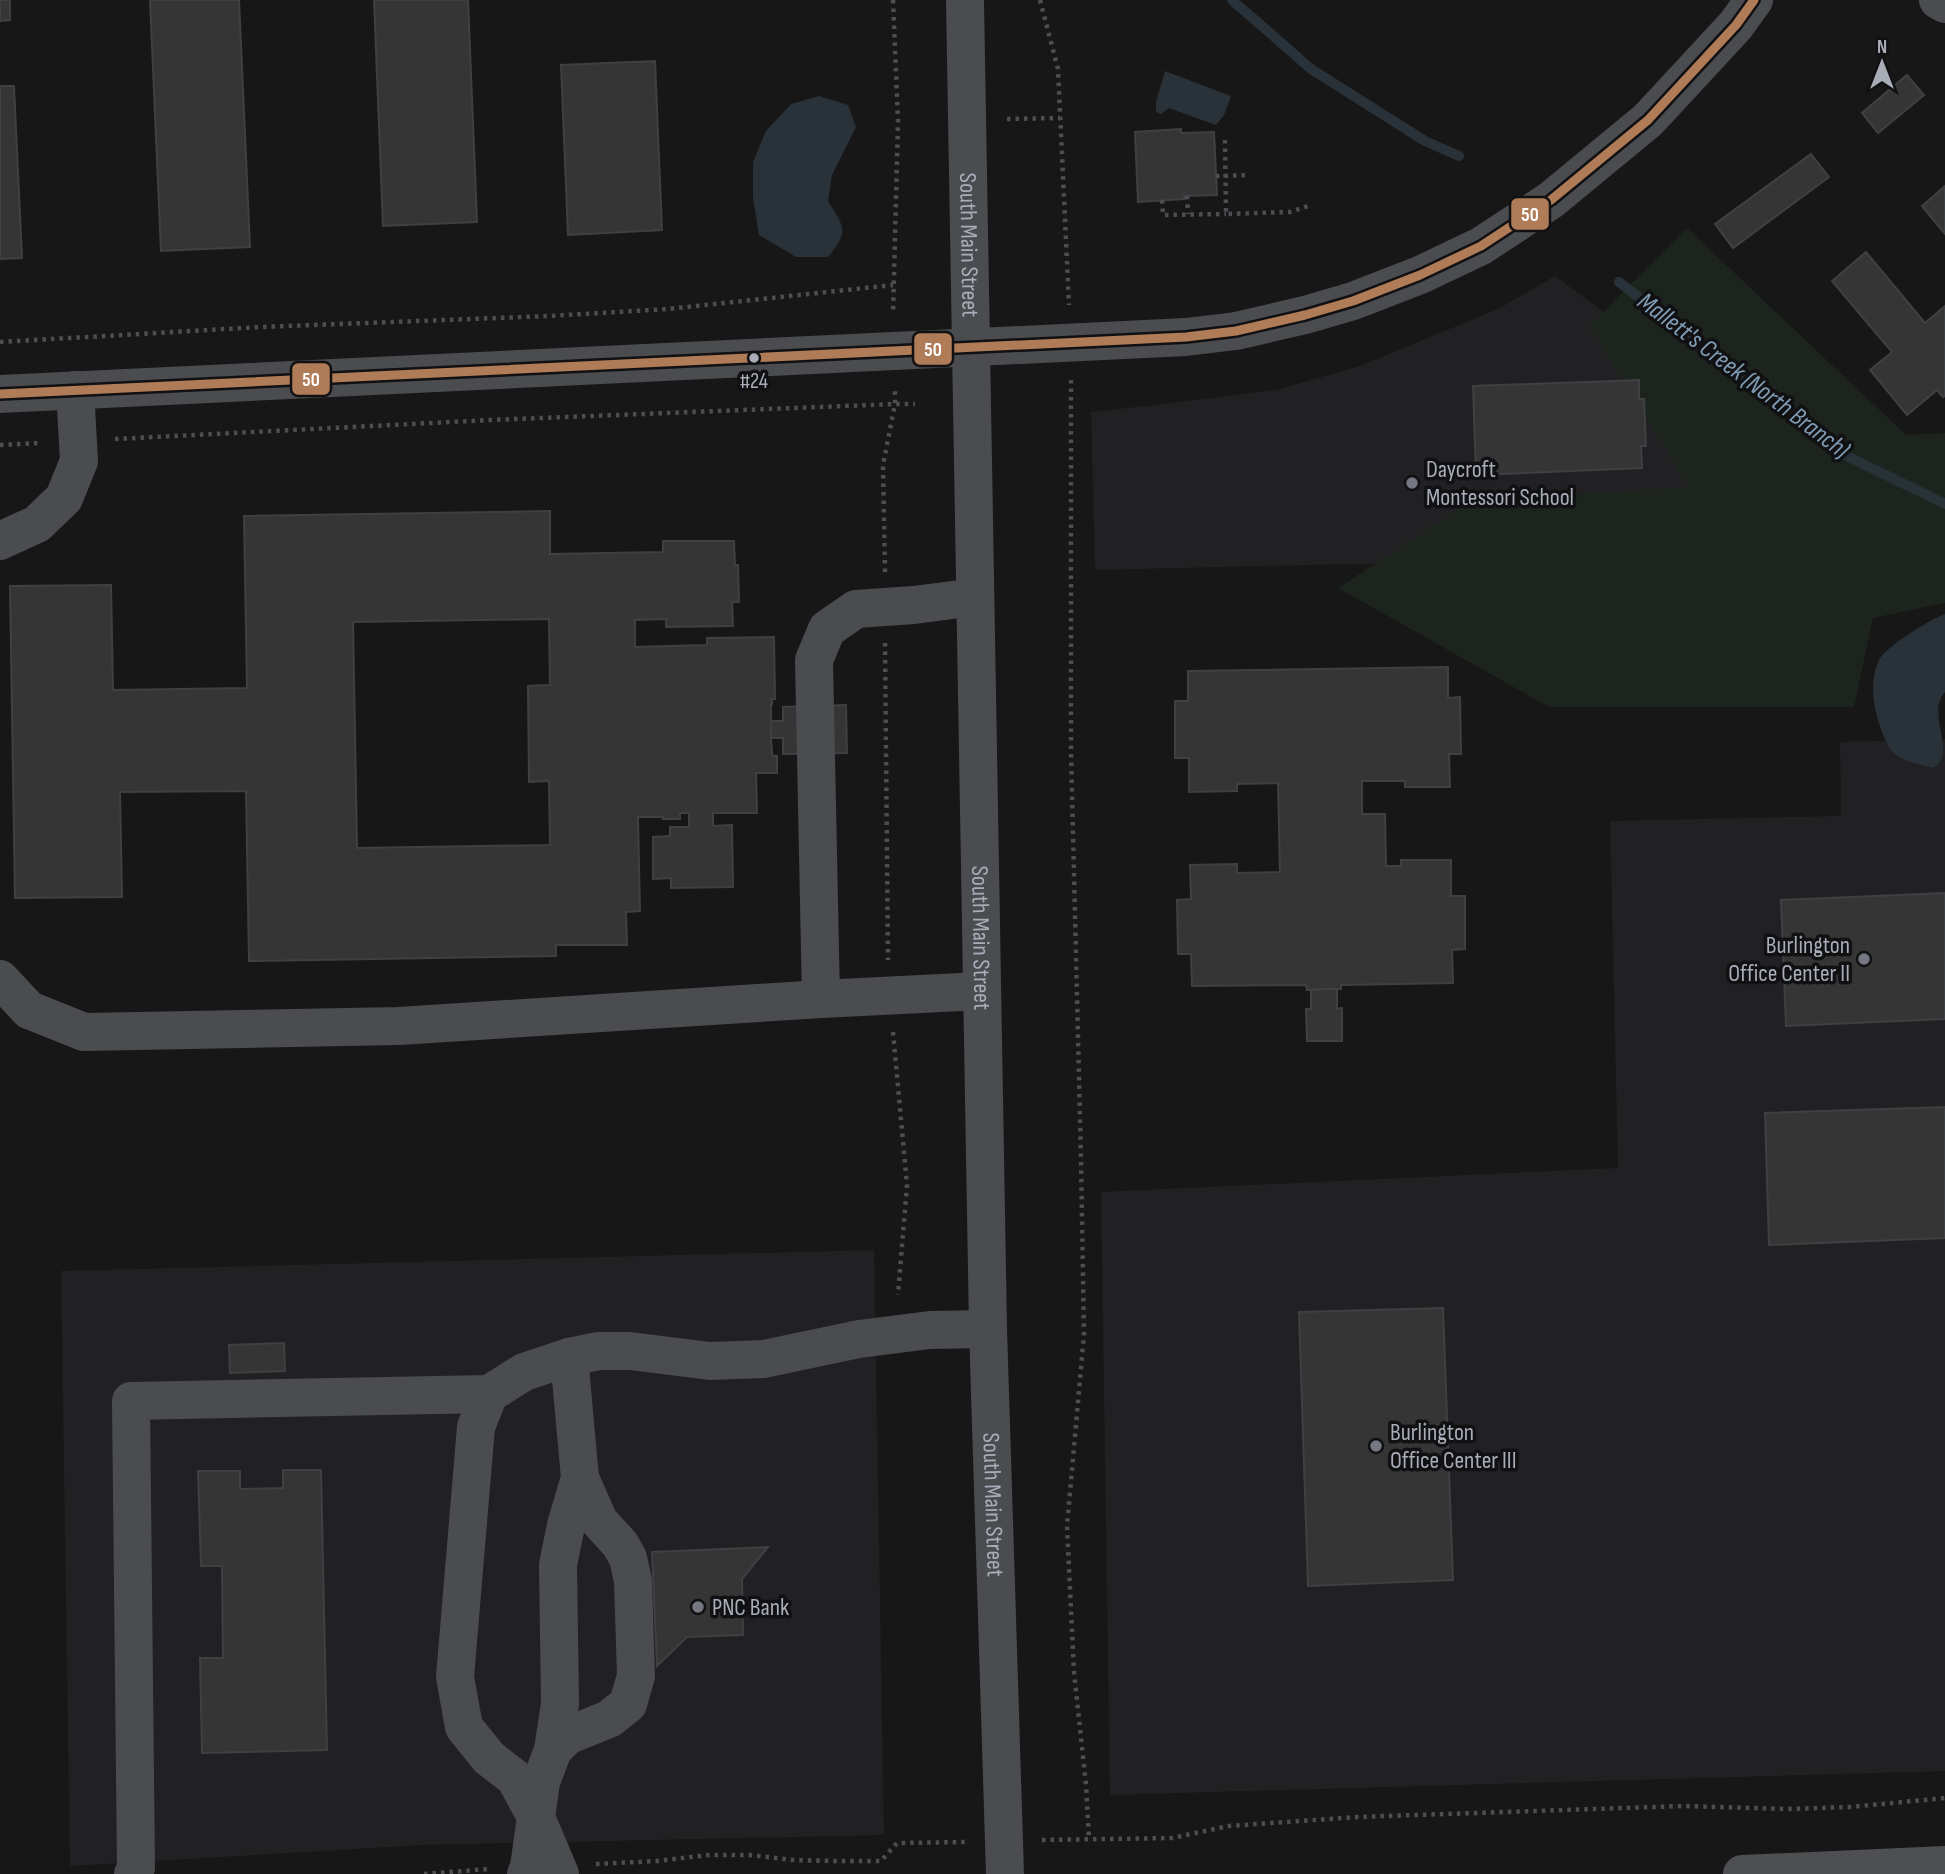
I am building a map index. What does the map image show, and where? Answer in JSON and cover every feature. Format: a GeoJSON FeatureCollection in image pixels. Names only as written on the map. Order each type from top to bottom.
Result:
{"type":"FeatureCollection","features":[{"type":"Feature","properties":{"kind":"main road"},"geometry":{"type":"LineString","coordinates":[[1742,1874],[1945,1865]]}},
{"type":"Feature","properties":{"kind":"street","name":"South Main Street"},"geometry":{"type":"LineString","coordinates":[[965,0],[988,1329],[1005,1874]]}},
{"type":"Feature","properties":{"kind":"street"},"geometry":{"type":"LineString","coordinates":[[0,394],[971,348],[1186,337],[1236,331],[1353,301],[1420,275],[1481,246],[1551,200],[1648,120],[1736,24],[1754,0]]}},
{"type":"Feature","properties":{"kind":"street"},"geometry":{"type":"LineString","coordinates":[[1938,0],[1945,4]]}},
{"type":"Feature","properties":{"kind":"street"},"geometry":{"type":"LineString","coordinates":[[0,541],[37,524],[64,498],[79,461],[75,390]]}},
{"type":"Feature","properties":{"kind":"street"},"geometry":{"type":"LineString","coordinates":[[821,999],[814,660],[827,629],[856,609],[975,597]]}},
{"type":"Feature","properties":{"kind":"street"},"geometry":{"type":"LineString","coordinates":[[0,979],[29,1010],[84,1032],[399,1026],[981,991]]}},
{"type":"Feature","properties":{"kind":"street"},"geometry":{"type":"LineString","coordinates":[[137,1872],[131,1401],[489,1394],[524,1372],[569,1357],[599,1351],[630,1351],[710,1361],[764,1359],[872,1337],[930,1330],[988,1329]]}},
{"type":"Feature","properties":{"kind":"street"},"geometry":{"type":"LineString","coordinates":[[553,1750],[567,1736],[609,1719],[628,1704],[636,1676],[633,1581],[628,1558],[620,1544],[599,1521],[580,1478],[569,1357]]}},
{"type":"Feature","properties":{"kind":"street"},"geometry":{"type":"LineString","coordinates":[[489,1394],[476,1427],[455,1677],[464,1727],[489,1758],[515,1777],[536,1817],[576,1869]]}},
{"type":"Feature","properties":{"kind":"street"},"geometry":{"type":"LineString","coordinates":[[510,1872],[529,1867],[541,1782],[553,1750],[560,1704],[558,1565],[580,1478]]}},
{"type":"Feature","properties":{"kind":"path"},"geometry":{"type":"LineString","coordinates":[[893,0],[898,121],[893,299]]}},
{"type":"Feature","properties":{"kind":"path"},"geometry":{"type":"LineString","coordinates":[[1040,0],[1058,69],[1070,311]]}},
{"type":"Feature","properties":{"kind":"path"},"geometry":{"type":"LineString","coordinates":[[1007,120],[1060,118]]}},
{"type":"Feature","properties":{"kind":"path"},"geometry":{"type":"LineString","coordinates":[[1225,140],[1226,214]]}},
{"type":"Feature","properties":{"kind":"path"},"geometry":{"type":"LineString","coordinates":[[1216,176],[1250,175]]}},
{"type":"Feature","properties":{"kind":"path"},"geometry":{"type":"LineString","coordinates":[[1187,196],[1188,214]]}},
{"type":"Feature","properties":{"kind":"path"},"geometry":{"type":"LineString","coordinates":[[1162,200],[1163,215],[1290,212],[1308,206]]}},
{"type":"Feature","properties":{"kind":"path"},"geometry":{"type":"LineString","coordinates":[[0,342],[261,327],[655,310],[892,285]]}},
{"type":"Feature","properties":{"kind":"path"},"geometry":{"type":"LineString","coordinates":[[1070,375],[1071,751],[1084,1334],[1067,1527],[1074,1672],[1089,1839]]}},
{"type":"Feature","properties":{"kind":"path"},"geometry":{"type":"LineString","coordinates":[[895,390],[895,404],[883,465],[888,948],[907,1185],[898,1295]]}},
{"type":"Feature","properties":{"kind":"path"},"geometry":{"type":"LineString","coordinates":[[112,440],[504,419],[915,404]]}},
{"type":"Feature","properties":{"kind":"path"},"geometry":{"type":"LineString","coordinates":[[0,445],[47,443]]}},
{"type":"Feature","properties":{"kind":"path"},"geometry":{"type":"LineString","coordinates":[[1055,1840],[1172,1838],[1229,1826],[1357,1817],[1683,1806],[1787,1809],[1850,1807],[1945,1798]]}},
{"type":"Feature","properties":{"kind":"path"},"geometry":{"type":"LineString","coordinates":[[576,1869],[709,1855],[750,1855],[792,1860],[881,1861],[897,1843],[931,1842]]}},
{"type":"Feature","properties":{"kind":"path"},"geometry":{"type":"LineString","coordinates":[[424,1874],[510,1872]]}},
{"type":"Feature","properties":{"kind":"shaded area"},"geometry":{"type":"Polygon","coordinates":[[[1165,71],[1231,96],[1224,115],[1216,125],[1169,108],[1161,114],[1156,112],[1156,102],[1165,71]]]}},
{"type":"Feature","properties":{"kind":"shaded area"},"geometry":{"type":"Polygon","coordinates":[[[819,96],[848,105],[856,127],[832,175],[828,201],[841,223],[842,235],[828,257],[796,257],[759,235],[753,198],[753,162],[766,131],[791,104],[819,96]]]}},
{"type":"Feature","properties":{"kind":"shaded area"},"geometry":{"type":"Polygon","coordinates":[[[1687,228],[1906,435],[1945,433],[1945,603],[1873,618],[1854,707],[1549,707],[1338,588],[1470,501],[1689,487],[1589,326],[1687,228]]]}},
{"type":"Feature","properties":{"kind":"shaded area","name":"Daycroft Montessori School"},"geometry":{"type":"Polygon","coordinates":[[[1555,276],[1730,405],[1733,555],[1095,570],[1091,412],[1276,390],[1360,366],[1500,308],[1555,276]]]}},
{"type":"Feature","properties":{"kind":"shaded area"},"geometry":{"type":"Polygon","coordinates":[[[1945,614],[1945,692],[1938,714],[1943,754],[1934,768],[1904,759],[1889,748],[1876,710],[1873,680],[1883,654],[1920,627],[1945,614]]]}},
{"type":"Feature","properties":{"kind":"shaded area"},"geometry":{"type":"Polygon","coordinates":[[[1945,739],[1945,1771],[1110,1795],[1101,1192],[1618,1168],[1610,821],[1841,816],[1840,742],[1945,739]]]}},
{"type":"Feature","properties":{"kind":"shaded area"},"geometry":{"type":"Polygon","coordinates":[[[874,1250],[884,1835],[422,1845],[70,1866],[61,1271],[874,1250]]]}},
{"type":"Feature","properties":{"kind":"building"},"geometry":{"type":"Polygon","coordinates":[[[0,0],[10,0],[10,20],[0,21],[0,0]]]}},
{"type":"Feature","properties":{"kind":"building"},"geometry":{"type":"Polygon","coordinates":[[[150,0],[239,0],[250,247],[161,251],[150,0]]]}},
{"type":"Feature","properties":{"kind":"building"},"geometry":{"type":"Polygon","coordinates":[[[374,0],[468,0],[477,222],[383,226],[374,0]]]}},
{"type":"Feature","properties":{"kind":"building"},"geometry":{"type":"Polygon","coordinates":[[[655,61],[662,230],[568,235],[561,65],[655,61]]]}},
{"type":"Feature","properties":{"kind":"building"},"geometry":{"type":"Polygon","coordinates":[[[1907,75],[1924,95],[1878,133],[1862,113],[1907,75]]]}},
{"type":"Feature","properties":{"kind":"building"},"geometry":{"type":"Polygon","coordinates":[[[0,86],[14,86],[22,258],[0,259],[0,86]]]}},
{"type":"Feature","properties":{"kind":"building"},"geometry":{"type":"Polygon","coordinates":[[[1181,129],[1181,133],[1214,132],[1217,195],[1138,202],[1135,132],[1181,129]]]}},
{"type":"Feature","properties":{"kind":"building"},"geometry":{"type":"Polygon","coordinates":[[[1811,154],[1829,177],[1733,248],[1715,224],[1811,154]]]}},
{"type":"Feature","properties":{"kind":"building"},"geometry":{"type":"Polygon","coordinates":[[[1945,186],[1945,234],[1922,206],[1945,186]]]}},
{"type":"Feature","properties":{"kind":"building"},"geometry":{"type":"Polygon","coordinates":[[[1866,252],[1925,323],[1945,306],[1945,396],[1937,390],[1907,415],[1870,370],[1892,352],[1832,281],[1866,252]]]}},
{"type":"Feature","properties":{"kind":"building"},"geometry":{"type":"Polygon","coordinates":[[[1639,380],[1639,399],[1644,399],[1646,446],[1641,446],[1642,468],[1476,475],[1473,386],[1639,380]]]}},
{"type":"Feature","properties":{"kind":"building"},"geometry":{"type":"Polygon","coordinates":[[[550,511],[550,554],[663,552],[663,541],[734,541],[739,602],[732,602],[733,626],[666,627],[666,619],[635,620],[635,647],[707,645],[707,638],[774,637],[775,699],[772,699],[771,704],[771,738],[773,756],[777,756],[777,773],[756,773],[757,813],[713,813],[713,826],[732,825],[733,887],[671,888],[671,878],[653,879],[653,837],[670,836],[670,827],[689,827],[689,813],[680,813],[680,819],[638,817],[640,911],[626,912],[627,945],[556,945],[556,956],[249,961],[246,791],[120,792],[122,897],[15,898],[10,586],[111,585],[113,690],[247,688],[244,516],[550,511]],[[549,619],[353,622],[357,848],[550,845],[549,781],[529,782],[528,686],[550,685],[549,619]]]}},
{"type":"Feature","properties":{"kind":"building"},"geometry":{"type":"Polygon","coordinates":[[[1448,667],[1448,698],[1460,697],[1461,754],[1449,754],[1450,787],[1405,787],[1405,781],[1362,781],[1362,814],[1385,814],[1386,866],[1401,866],[1401,860],[1451,860],[1451,896],[1465,896],[1465,949],[1452,950],[1453,983],[1341,985],[1341,989],[1311,990],[1307,990],[1306,985],[1192,986],[1191,954],[1178,954],[1177,900],[1191,899],[1190,865],[1237,864],[1237,873],[1280,872],[1278,783],[1237,784],[1237,791],[1189,792],[1189,758],[1175,758],[1175,701],[1188,701],[1188,671],[1448,667]]]}},
{"type":"Feature","properties":{"kind":"building"},"geometry":{"type":"Polygon","coordinates":[[[846,705],[847,753],[783,754],[783,738],[771,738],[771,721],[783,721],[783,707],[846,705]]]}},
{"type":"Feature","properties":{"kind":"building","name":"Burlington Office Center II"},"geometry":{"type":"Polygon","coordinates":[[[1945,893],[1945,1019],[1786,1026],[1781,900],[1945,893]]]}},
{"type":"Feature","properties":{"kind":"building"},"geometry":{"type":"Polygon","coordinates":[[[1337,989],[1337,1009],[1342,1008],[1342,1041],[1307,1041],[1306,1009],[1311,1009],[1311,990],[1337,989]]]}},
{"type":"Feature","properties":{"kind":"building"},"geometry":{"type":"Polygon","coordinates":[[[1945,1107],[1945,1238],[1769,1245],[1765,1113],[1945,1107]]]}},
{"type":"Feature","properties":{"kind":"building","name":"Burlington Office Center III"},"geometry":{"type":"Polygon","coordinates":[[[1443,1308],[1453,1580],[1308,1586],[1299,1312],[1443,1308]]]}},
{"type":"Feature","properties":{"kind":"building"},"geometry":{"type":"Polygon","coordinates":[[[284,1343],[285,1371],[230,1373],[229,1345],[284,1343]]]}},
{"type":"Feature","properties":{"kind":"building"},"geometry":{"type":"Polygon","coordinates":[[[283,1470],[321,1470],[327,1750],[202,1753],[200,1658],[223,1658],[222,1566],[201,1566],[198,1471],[240,1471],[240,1489],[283,1488],[283,1470]]]}},
{"type":"Feature","properties":{"kind":"building","name":"PNC Bank"},"geometry":{"type":"Polygon","coordinates":[[[768,1547],[742,1579],[743,1635],[687,1637],[657,1666],[652,1552],[768,1547]]]}},
{"type":"Feature","properties":{"kind":"waterway","name":"Mallett's Creek (North Branch)"},"geometry":{"type":"LineString","coordinates":[[1232,0],[1311,69],[1425,141],[1459,156]]}},
{"type":"Feature","properties":{"kind":"waterway","name":"Mallett's Creek (North Branch)"},"geometry":{"type":"LineString","coordinates":[[1619,282],[1841,453],[1945,504]]}},
{"type":"Feature","properties":{"kind":"transit line","name":"50"},"geometry":{"type":"LineString","coordinates":[[0,394],[1186,337],[1236,331],[1353,301],[1420,275],[1481,246],[1551,200],[1648,120],[1736,25],[1754,0]]}},
{"type":"Feature","properties":{"kind":"place","name":"#24"},"geometry":{"type":"Point","coordinates":[754,358]}},
{"type":"Feature","properties":{"kind":"place","name":"Daycroft Montessori School"},"geometry":{"type":"Point","coordinates":[1412,483]}},
{"type":"Feature","properties":{"kind":"place","name":"Burlington Office Center II"},"geometry":{"type":"Point","coordinates":[1864,959]}},
{"type":"Feature","properties":{"kind":"place","name":"Burlington Office Center III"},"geometry":{"type":"Point","coordinates":[1376,1446]}},
{"type":"Feature","properties":{"kind":"place","name":"PNC Bank"},"geometry":{"type":"Point","coordinates":[698,1607]}}]}
